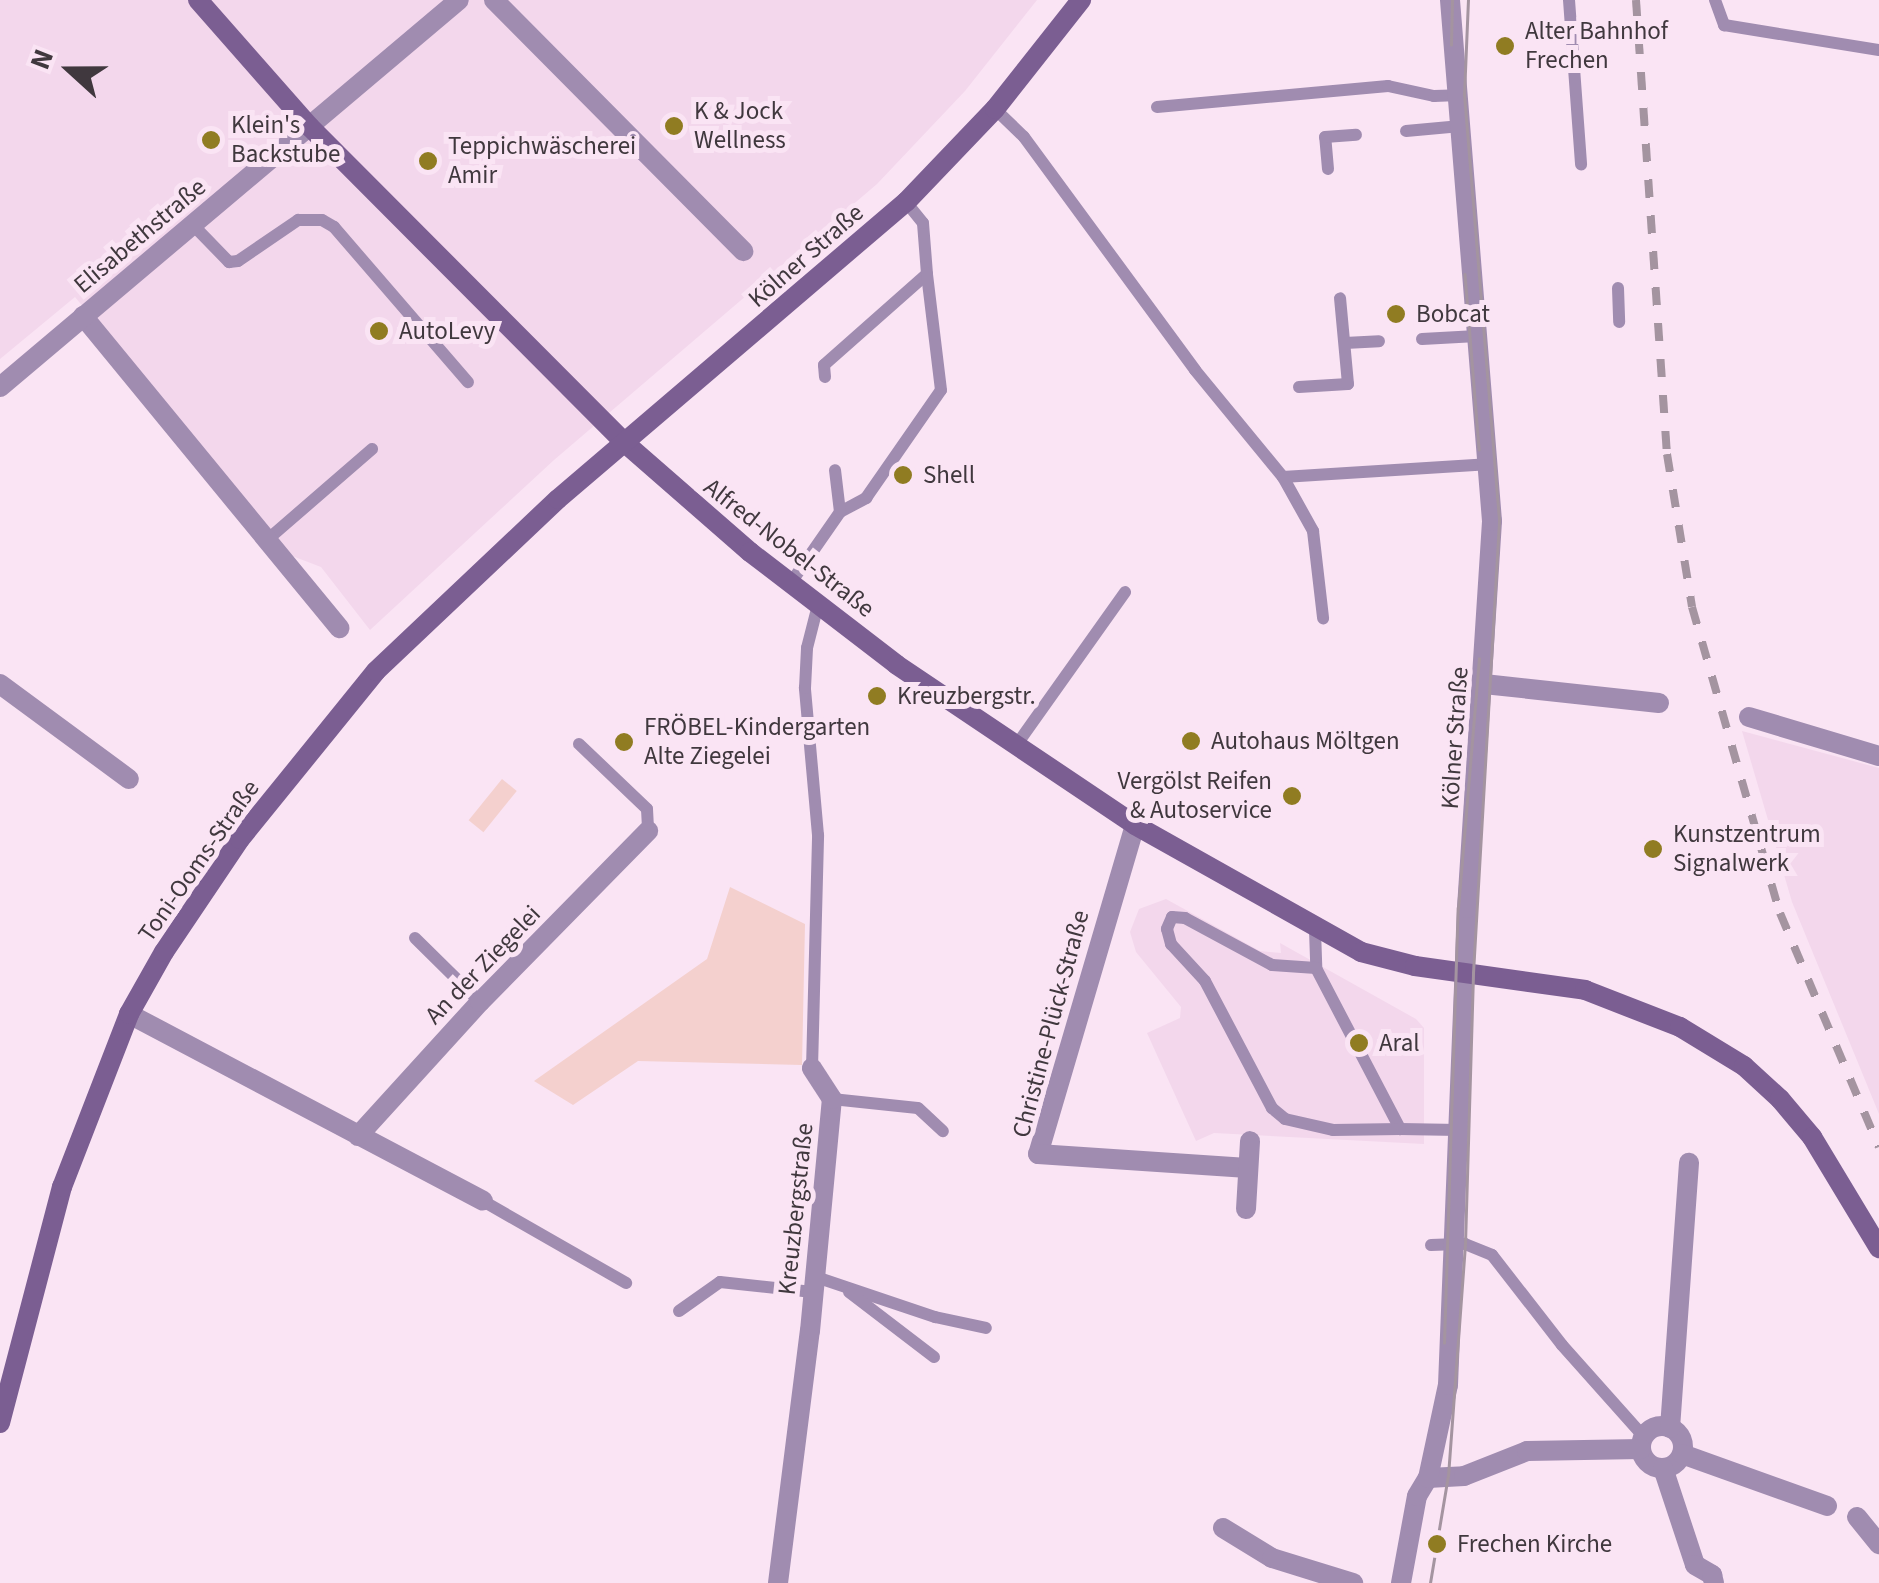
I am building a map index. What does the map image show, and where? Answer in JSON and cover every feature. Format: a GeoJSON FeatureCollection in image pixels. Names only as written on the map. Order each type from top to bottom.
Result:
{"type":"FeatureCollection","features":[{"type":"Feature","properties":{"kind":"street","name":"Alfred-Nobel-Straße"},"geometry":{"type":"LineString","coordinates":[[198,0],[310,127],[625,443],[790,584],[1015,747],[1135,825],[1314,930],[1361,952],[1585,990],[1630,1004],[1680,1027],[1744,1066],[1780,1099],[1812,1137],[1879,1248]]}},
{"type":"Feature","properties":{"kind":"street","name":"Elisabethstraße"},"geometry":{"type":"LineString","coordinates":[[0,387],[459,0]]}},
{"type":"Feature","properties":{"kind":"street"},"geometry":{"type":"LineString","coordinates":[[494,0],[742,252]]}},
{"type":"Feature","properties":{"kind":"street","name":"Kölner Straße"},"geometry":{"type":"LineString","coordinates":[[625,443],[906,202],[995,109],[1081,0]]}},
{"type":"Feature","properties":{"kind":"street","name":"Kölner Straße"},"geometry":{"type":"LineString","coordinates":[[1401,1583],[1417,1496],[1428,1478],[1448,1385],[1464,972],[1492,522],[1450,0]]}},
{"type":"Feature","properties":{"kind":"street","name":"Elisabethstraße"},"geometry":{"type":"LineString","coordinates":[[83,316],[339,628]]}},
{"type":"Feature","properties":{"kind":"street","name":"Toni-Ooms-Straße"},"geometry":{"type":"LineString","coordinates":[[0,1423],[62,1187],[129,1014],[164,952],[240,839],[376,671],[514,540],[625,443]]}},
{"type":"Feature","properties":{"kind":"street"},"geometry":{"type":"LineString","coordinates":[[0,684],[129,780]]}},
{"type":"Feature","properties":{"kind":"street"},"geometry":{"type":"LineString","coordinates":[[1484,684],[1659,702]]}},
{"type":"Feature","properties":{"kind":"street"},"geometry":{"type":"LineString","coordinates":[[1749,718],[1879,756]]}},
{"type":"Feature","properties":{"kind":"street","name":"Christine-Plück-Straße"},"geometry":{"type":"LineString","coordinates":[[1135,825],[1038,1154],[1248,1168]]}},
{"type":"Feature","properties":{"kind":"street","name":"An der Ziegelei"},"geometry":{"type":"LineString","coordinates":[[358,1136],[480,1002],[648,830]]}},
{"type":"Feature","properties":{"kind":"street"},"geometry":{"type":"LineString","coordinates":[[129,1014],[484,1202]]}},
{"type":"Feature","properties":{"kind":"street","name":"Kreuzbergstraße"},"geometry":{"type":"LineString","coordinates":[[778,1583],[832,1099],[812,1068]]}},
{"type":"Feature","properties":{"kind":"street"},"geometry":{"type":"LineString","coordinates":[[1246,1209],[1250,1141]]}},
{"type":"Feature","properties":{"kind":"street"},"geometry":{"type":"LineString","coordinates":[[1670,1428],[1689,1162]]}},
{"type":"Feature","properties":{"kind":"street"},"geometry":{"type":"LineString","coordinates":[[1428,1478],[1464,1476],[1528,1450],[1643,1443],[1655,1427],[1670,1428],[1682,1439],[1682,1454]]}},
{"type":"Feature","properties":{"kind":"street"},"geometry":{"type":"LineString","coordinates":[[1643,1443],[1648,1463],[1664,1468]]}},
{"type":"Feature","properties":{"kind":"street"},"geometry":{"type":"LineString","coordinates":[[1664,1468],[1682,1454]]}},
{"type":"Feature","properties":{"kind":"street"},"geometry":{"type":"LineString","coordinates":[[1682,1454],[1826,1506]]}},
{"type":"Feature","properties":{"kind":"street"},"geometry":{"type":"LineString","coordinates":[[1664,1468],[1695,1565],[1712,1575],[1714,1583]]}},
{"type":"Feature","properties":{"kind":"street"},"geometry":{"type":"LineString","coordinates":[[1857,1516],[1879,1544]]}},
{"type":"Feature","properties":{"kind":"street"},"geometry":{"type":"LineString","coordinates":[[1222,1528],[1272,1558],[1353,1583]]}},
{"type":"Feature","properties":{"kind":"lane"},"geometry":{"type":"LineString","coordinates":[[1569,0],[1580,166]]}},
{"type":"Feature","properties":{"kind":"lane"},"geometry":{"type":"LineString","coordinates":[[1715,0],[1724,26],[1879,50]]}},
{"type":"Feature","properties":{"kind":"lane"},"geometry":{"type":"LineString","coordinates":[[1158,107],[1388,86],[1434,96],[1458,96]]}},
{"type":"Feature","properties":{"kind":"lane"},"geometry":{"type":"LineString","coordinates":[[995,109],[1024,137],[1196,370],[1282,477],[1313,531],[1323,618]]}},
{"type":"Feature","properties":{"kind":"lane"},"geometry":{"type":"LineString","coordinates":[[1406,131],[1461,126]]}},
{"type":"Feature","properties":{"kind":"lane"},"geometry":{"type":"LineString","coordinates":[[1328,170],[1325,138],[1356,135]]}},
{"type":"Feature","properties":{"kind":"lane"},"geometry":{"type":"LineString","coordinates":[[790,584],[840,512],[866,498],[942,390],[923,224],[906,202]]}},
{"type":"Feature","properties":{"kind":"lane"},"geometry":{"type":"LineString","coordinates":[[192,225],[229,262],[238,262],[298,220],[322,220],[334,227],[468,382]]}},
{"type":"Feature","properties":{"kind":"lane"},"geometry":{"type":"LineString","coordinates":[[825,378],[824,364],[928,274]]}},
{"type":"Feature","properties":{"kind":"lane"},"geometry":{"type":"LineString","coordinates":[[1618,288],[1619,322]]}},
{"type":"Feature","properties":{"kind":"lane"},"geometry":{"type":"LineString","coordinates":[[1299,387],[1348,384],[1340,298]]}},
{"type":"Feature","properties":{"kind":"lane"},"geometry":{"type":"LineString","coordinates":[[1422,339],[1476,336]]}},
{"type":"Feature","properties":{"kind":"lane"},"geometry":{"type":"LineString","coordinates":[[1344,343],[1379,341]]}},
{"type":"Feature","properties":{"kind":"lane"},"geometry":{"type":"LineString","coordinates":[[267,540],[372,450]]}},
{"type":"Feature","properties":{"kind":"lane"},"geometry":{"type":"LineString","coordinates":[[1282,477],[1487,464]]}},
{"type":"Feature","properties":{"kind":"lane"},"geometry":{"type":"LineString","coordinates":[[835,470],[840,512]]}},
{"type":"Feature","properties":{"kind":"lane"},"geometry":{"type":"LineString","coordinates":[[1015,747],[1125,592]]}},
{"type":"Feature","properties":{"kind":"lane","name":"Kreuzbergstraße"},"geometry":{"type":"LineString","coordinates":[[812,1068],[818,836],[805,688],[807,648],[818,604]]}},
{"type":"Feature","properties":{"kind":"lane"},"geometry":{"type":"LineString","coordinates":[[578,744],[647,809],[648,830]]}},
{"type":"Feature","properties":{"kind":"lane"},"geometry":{"type":"LineString","coordinates":[[1316,968],[1272,965],[1185,918],[1172,917],[1167,929],[1172,944],[1205,981],[1272,1108],[1285,1119],[1333,1130],[1459,1130]]}},
{"type":"Feature","properties":{"kind":"lane"},"geometry":{"type":"LineString","coordinates":[[1314,930],[1316,968],[1400,1130]]}},
{"type":"Feature","properties":{"kind":"lane"},"geometry":{"type":"LineString","coordinates":[[415,938],[480,1002]]}},
{"type":"Feature","properties":{"kind":"lane"},"geometry":{"type":"LineString","coordinates":[[832,1099],[918,1108],[943,1131]]}},
{"type":"Feature","properties":{"kind":"lane"},"geometry":{"type":"LineString","coordinates":[[484,1202],[626,1283]]}},
{"type":"Feature","properties":{"kind":"lane"},"geometry":{"type":"LineString","coordinates":[[1431,1246],[1456,1244],[1492,1255],[1643,1443]]}},
{"type":"Feature","properties":{"kind":"lane"},"geometry":{"type":"LineString","coordinates":[[679,1311],[720,1282],[837,1283],[935,1317],[986,1328]]}},
{"type":"Feature","properties":{"kind":"lane"},"geometry":{"type":"LineString","coordinates":[[837,1283],[934,1357]]}},
{"type":"Feature","properties":{"kind":"shaded area"},"geometry":{"type":"Polygon","coordinates":[[[0,0],[1037,0],[965,91],[877,184],[554,460],[370,630],[321,567],[287,554],[75,297],[0,359],[0,0]]]}},
{"type":"Feature","properties":{"kind":"shaded area"},"geometry":{"type":"Polygon","coordinates":[[[1742,731],[1879,768],[1879,1114],[1792,902],[1742,731]]]}},
{"type":"Feature","properties":{"kind":"shaded area"},"geometry":{"type":"Polygon","coordinates":[[[502,779],[517,791],[483,832],[469,820],[502,779]]]}},
{"type":"Feature","properties":{"kind":"shaded area"},"geometry":{"type":"Polygon","coordinates":[[[730,887],[805,924],[802,1065],[638,1061],[573,1105],[534,1081],[707,959],[730,887]]]}},
{"type":"Feature","properties":{"kind":"shaded area"},"geometry":{"type":"Polygon","coordinates":[[[1166,899],[1260,951],[1281,953],[1280,943],[1416,1019],[1424,1028],[1424,1144],[1214,1133],[1196,1141],[1147,1033],[1180,1018],[1181,1007],[1136,952],[1130,932],[1139,909],[1166,899]]]}},
{"type":"Feature","properties":{"kind":"tram line"},"geometry":{"type":"LineString","coordinates":[[1451,45],[1452,0]]}},
{"type":"Feature","properties":{"kind":"tram line"},"geometry":{"type":"LineString","coordinates":[[1430,1583],[1448,1476],[1465,1244],[1473,973],[1499,520],[1464,95],[1468,0]]}},
{"type":"Feature","properties":{"kind":"tram line"},"geometry":{"type":"LineString","coordinates":[[1465,274],[1479,449]]}},
{"type":"Feature","properties":{"kind":"tram line"},"geometry":{"type":"LineString","coordinates":[[1444,1343],[1458,908],[1479,659]]}},
{"type":"Feature","properties":{"kind":"railway"},"geometry":{"type":"LineString","coordinates":[[1636,0],[1667,454],[1692,607],[1780,913],[1879,1147]]}},
{"type":"Feature","properties":{"kind":"place","name":"Alter Bahnhof Frechen"},"geometry":{"type":"Point","coordinates":[1505,46]}},
{"type":"Feature","properties":{"kind":"place","name":"K & Jock Wellness"},"geometry":{"type":"Point","coordinates":[674,126]}},
{"type":"Feature","properties":{"kind":"place","name":"Klein's Backstube"},"geometry":{"type":"Point","coordinates":[211,140]}},
{"type":"Feature","properties":{"kind":"place","name":"Teppichwäscherei Amir"},"geometry":{"type":"Point","coordinates":[428,161]}},
{"type":"Feature","properties":{"kind":"place","name":"Bobcat"},"geometry":{"type":"Point","coordinates":[1396,314]}},
{"type":"Feature","properties":{"kind":"place","name":"AutoLevy"},"geometry":{"type":"Point","coordinates":[379,331]}},
{"type":"Feature","properties":{"kind":"place","name":"Shell"},"geometry":{"type":"Point","coordinates":[903,475]}},
{"type":"Feature","properties":{"kind":"place","name":"Kreuzbergstr."},"geometry":{"type":"Point","coordinates":[877,696]}},
{"type":"Feature","properties":{"kind":"place","name":"Autohaus Möltgen"},"geometry":{"type":"Point","coordinates":[1191,741]}},
{"type":"Feature","properties":{"kind":"place","name":"FRÖBEL-Kindergarten Alte Ziegelei"},"geometry":{"type":"Point","coordinates":[624,742]}},
{"type":"Feature","properties":{"kind":"place","name":"Vergölst Reifen & Autoservice"},"geometry":{"type":"Point","coordinates":[1292,796]}},
{"type":"Feature","properties":{"kind":"place","name":"Kunstzentrum Signalwerk"},"geometry":{"type":"Point","coordinates":[1653,849]}},
{"type":"Feature","properties":{"kind":"place","name":"Aral"},"geometry":{"type":"Point","coordinates":[1359,1043]}},
{"type":"Feature","properties":{"kind":"place","name":"Frechen Kirche"},"geometry":{"type":"Point","coordinates":[1437,1544]}}]}
